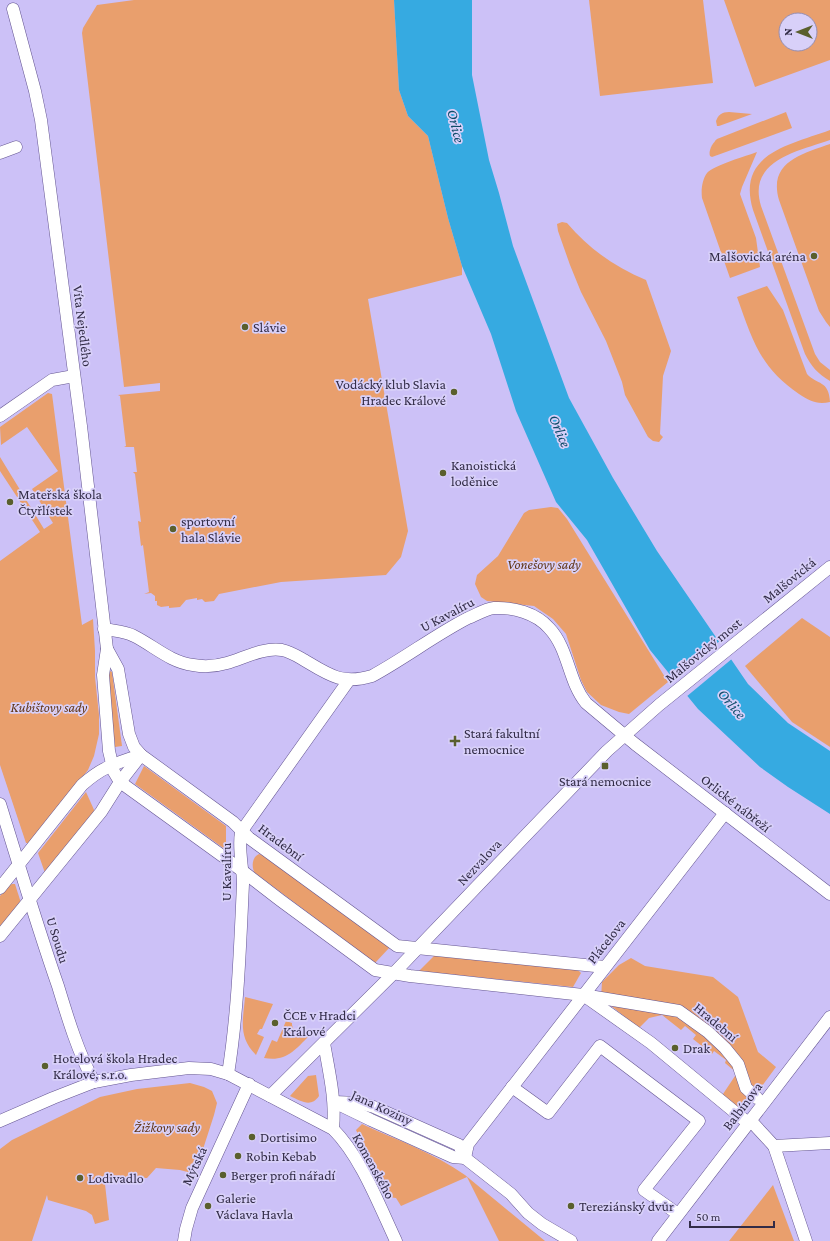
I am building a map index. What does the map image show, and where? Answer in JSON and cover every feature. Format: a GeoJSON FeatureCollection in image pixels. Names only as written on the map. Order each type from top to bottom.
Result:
{"type":"FeatureCollection","features":[{"type":"Feature","properties":{"kind":"street","name":"Víta Nejedlého"},"geometry":{"type":"LineString","coordinates":[[13,9],[35,91],[41,120],[81,426],[107,649],[104,676],[109,751],[114,772],[120,782]]}},
{"type":"Feature","properties":{"kind":"street"},"geometry":{"type":"LineString","coordinates":[[0,153],[16,147]]}},
{"type":"Feature","properties":{"kind":"street"},"geometry":{"type":"LineString","coordinates":[[0,416],[52,380],[74,376]]}},
{"type":"Feature","properties":{"kind":"street","name":"Malšovická"},"geometry":{"type":"LineString","coordinates":[[766,618],[830,566]]}},
{"type":"Feature","properties":{"kind":"street","name":"U Kavalíru"},"geometry":{"type":"LineString","coordinates":[[104,629],[134,636],[174,660],[194,665],[208,666],[226,663],[277,649],[289,651],[337,678],[360,680],[378,673],[449,628],[483,611],[493,608],[524,612],[536,617],[549,627],[560,643],[580,696],[586,703],[625,735]]}},
{"type":"Feature","properties":{"kind":"street","name":"Malšovický most"},"geometry":{"type":"LineString","coordinates":[[659,705],[766,618]]}},
{"type":"Feature","properties":{"kind":"street","name":"Víta Nejedlého"},"geometry":{"type":"LineString","coordinates":[[107,649],[118,669],[129,734],[134,747],[141,755]]}},
{"type":"Feature","properties":{"kind":"street","name":"U Kavalíru"},"geometry":{"type":"LineString","coordinates":[[228,1074],[234,1036],[243,882],[242,831],[349,680]]}},
{"type":"Feature","properties":{"kind":"street","name":"Nezvalova"},"geometry":{"type":"LineString","coordinates":[[270,1096],[394,973],[528,833],[625,735],[659,705]]}},
{"type":"Feature","properties":{"kind":"street","name":"Orlické nábřeží"},"geometry":{"type":"LineString","coordinates":[[625,735],[830,894]]}},
{"type":"Feature","properties":{"kind":"street"},"geometry":{"type":"LineString","coordinates":[[0,888],[20,865],[82,785],[97,772],[112,764],[141,755]]}},
{"type":"Feature","properties":{"kind":"street"},"geometry":{"type":"LineString","coordinates":[[0,936],[101,812],[120,782],[141,755]]}},
{"type":"Feature","properties":{"kind":"street","name":"Hradební"},"geometry":{"type":"LineString","coordinates":[[141,755],[233,822],[249,838],[397,946],[605,967]]}},
{"type":"Feature","properties":{"kind":"street","name":"Hradební"},"geometry":{"type":"LineString","coordinates":[[120,782],[375,970],[583,995],[679,1011],[708,1032],[725,1048],[738,1064],[746,1088],[757,1098]]}},
{"type":"Feature","properties":{"kind":"street","name":"U Soudu"},"geometry":{"type":"LineString","coordinates":[[0,804],[31,898],[40,933],[81,1056],[94,1082]]}},
{"type":"Feature","properties":{"kind":"street","name":"Plácelova"},"geometry":{"type":"LineString","coordinates":[[466,1158],[468,1144],[725,813]]}},
{"type":"Feature","properties":{"kind":"street","name":"Hradební"},"geometry":{"type":"LineString","coordinates":[[583,995],[651,1043],[749,1122],[774,1146],[806,1241]]}},
{"type":"Feature","properties":{"kind":"street","name":"Balbínova"},"geometry":{"type":"LineString","coordinates":[[658,1241],[830,1017]]}},
{"type":"Feature","properties":{"kind":"street"},"geometry":{"type":"LineString","coordinates":[[324,1043],[334,1102],[333,1129]]}},
{"type":"Feature","properties":{"kind":"street","name":"Balbínova"},"geometry":{"type":"LineString","coordinates":[[512,1087],[548,1113],[600,1046],[699,1121],[644,1190],[678,1214]]}},
{"type":"Feature","properties":{"kind":"street","name":"Komenského"},"geometry":{"type":"LineString","coordinates":[[0,1121],[94,1082],[131,1075],[189,1068],[211,1069],[228,1074],[333,1129],[350,1149],[361,1168],[396,1241]]}},
{"type":"Feature","properties":{"kind":"street","name":"Mýtská"},"geometry":{"type":"LineString","coordinates":[[184,1241],[192,1208],[249,1084]]}},
{"type":"Feature","properties":{"kind":"street","name":"Jana Koziny"},"geometry":{"type":"LineString","coordinates":[[334,1102],[453,1157],[466,1158],[511,1194],[528,1213],[542,1224],[571,1241]]}},
{"type":"Feature","properties":{"kind":"street"},"geometry":{"type":"LineString","coordinates":[[774,1146],[830,1143]]}},
{"type":"Feature","properties":{"kind":"green space","name":"Slávie"},"geometry":{"type":"Polygon","coordinates":[[[134,0],[394,0],[399,90],[408,116],[428,136],[448,218],[462,266],[462,275],[368,299],[408,531],[401,557],[386,575],[281,582],[219,594],[214,601],[205,602],[202,599],[197,600],[197,598],[186,600],[180,607],[169,608],[169,606],[161,607],[157,605],[155,596],[151,593],[144,594],[149,592],[143,545],[141,546],[138,521],[141,522],[135,474],[133,472],[137,472],[134,447],[124,447],[126,446],[120,396],[118,395],[160,391],[160,383],[124,387],[82,33],[83,28],[97,5],[134,0]]]}},
{"type":"Feature","properties":{"kind":"green space"},"geometry":{"type":"Polygon","coordinates":[[[589,0],[703,0],[713,83],[600,96],[589,0]]]}},
{"type":"Feature","properties":{"kind":"green space"},"geometry":{"type":"Polygon","coordinates":[[[724,0],[830,0],[830,60],[755,87],[724,0]]]}},
{"type":"Feature","properties":{"kind":"green space"},"geometry":{"type":"Polygon","coordinates":[[[729,112],[752,114],[717,126],[716,121],[718,117],[722,113],[729,112]]]}},
{"type":"Feature","properties":{"kind":"green space"},"geometry":{"type":"Polygon","coordinates":[[[786,112],[792,128],[712,157],[710,156],[710,149],[717,139],[786,112]]]}},
{"type":"Feature","properties":{"kind":"green space"},"geometry":{"type":"Polygon","coordinates":[[[830,130],[830,140],[804,148],[779,160],[769,168],[762,178],[759,190],[761,206],[815,354],[820,362],[830,370],[830,381],[815,369],[805,354],[753,210],[750,191],[752,176],[759,164],[770,154],[799,141],[830,130]]]}},
{"type":"Feature","properties":{"kind":"green space","name":"Malšovická aréna"},"geometry":{"type":"Polygon","coordinates":[[[830,144],[830,327],[819,311],[779,200],[777,187],[778,177],[783,168],[790,162],[799,156],[830,144]]]}},
{"type":"Feature","properties":{"kind":"green space"},"geometry":{"type":"Polygon","coordinates":[[[757,152],[740,194],[756,238],[760,267],[730,278],[702,198],[702,185],[707,173],[716,167],[757,152]]]}},
{"type":"Feature","properties":{"kind":"green space"},"geometry":{"type":"Polygon","coordinates":[[[562,222],[567,223],[593,249],[613,263],[646,280],[671,351],[663,376],[660,434],[663,437],[659,442],[653,441],[648,437],[625,395],[622,382],[606,341],[581,292],[570,265],[558,231],[557,224],[562,222]]]}},
{"type":"Feature","properties":{"kind":"green space"},"geometry":{"type":"Polygon","coordinates":[[[767,286],[783,310],[807,374],[825,386],[830,402],[814,402],[799,394],[775,374],[759,352],[737,297],[767,286]]]}},
{"type":"Feature","properties":{"kind":"green space","name":"Kubištovy sady"},"geometry":{"type":"Polygon","coordinates":[[[48,393],[52,394],[82,625],[93,619],[99,734],[94,756],[88,770],[32,841],[26,843],[0,765],[0,561],[40,532],[0,471],[0,457],[44,529],[53,523],[32,489],[58,471],[27,427],[1,445],[0,427],[48,393]]]}},
{"type":"Feature","properties":{"kind":"green space","name":"Vonešovy sady"},"geometry":{"type":"Polygon","coordinates":[[[551,507],[558,508],[567,519],[668,682],[629,714],[601,705],[587,692],[581,680],[566,634],[553,619],[534,606],[487,601],[481,597],[475,584],[477,575],[498,556],[524,513],[529,510],[551,507]]]}},
{"type":"Feature","properties":{"kind":"green space"},"geometry":{"type":"Polygon","coordinates":[[[802,618],[830,637],[830,747],[792,722],[745,666],[802,618]]]}},
{"type":"Feature","properties":{"kind":"green space"},"geometry":{"type":"Polygon","coordinates":[[[110,671],[112,672],[122,746],[115,747],[108,674],[110,671]]]}},
{"type":"Feature","properties":{"kind":"green space"},"geometry":{"type":"Polygon","coordinates":[[[144,766],[226,826],[226,850],[135,784],[144,766]]]}},
{"type":"Feature","properties":{"kind":"green space"},"geometry":{"type":"Polygon","coordinates":[[[86,792],[95,812],[45,873],[38,853],[86,792]]]}},
{"type":"Feature","properties":{"kind":"green space"},"geometry":{"type":"Polygon","coordinates":[[[259,854],[390,947],[375,963],[255,873],[253,862],[255,857],[259,854]]]}},
{"type":"Feature","properties":{"kind":"green space"},"geometry":{"type":"Polygon","coordinates":[[[15,884],[21,903],[0,928],[0,896],[8,886],[15,884]]]}},
{"type":"Feature","properties":{"kind":"green space"},"geometry":{"type":"Polygon","coordinates":[[[435,955],[578,970],[581,973],[573,987],[419,971],[435,955]]]}},
{"type":"Feature","properties":{"kind":"green space"},"geometry":{"type":"Polygon","coordinates":[[[631,958],[645,966],[713,977],[738,997],[758,1052],[776,1067],[742,1113],[721,1097],[737,1073],[725,1063],[726,1060],[714,1051],[712,1054],[693,1039],[696,1035],[685,1026],[681,1030],[662,1015],[649,1018],[639,1028],[601,998],[602,982],[619,965],[631,958]]]}},
{"type":"Feature","properties":{"kind":"green space"},"geometry":{"type":"Polygon","coordinates":[[[245,997],[273,1004],[262,1029],[260,1029],[257,1034],[264,1037],[256,1055],[246,1042],[244,1035],[243,1021],[245,997]]]}},
{"type":"Feature","properties":{"kind":"green space"},"geometry":{"type":"Polygon","coordinates":[[[286,1021],[292,1023],[293,1028],[309,1036],[290,1054],[272,1059],[264,1058],[272,1040],[277,1042],[286,1021]]]}},
{"type":"Feature","properties":{"kind":"green space"},"geometry":{"type":"Polygon","coordinates":[[[316,1075],[319,1096],[316,1100],[309,1103],[290,1096],[308,1076],[316,1075]]]}},
{"type":"Feature","properties":{"kind":"green space","name":"Žižkovy sady"},"geometry":{"type":"Polygon","coordinates":[[[190,1083],[212,1091],[217,1103],[195,1174],[180,1170],[156,1168],[147,1178],[109,1178],[108,1174],[104,1175],[109,1220],[95,1224],[92,1215],[86,1211],[48,1200],[47,1195],[32,1241],[0,1241],[0,1149],[12,1140],[100,1097],[137,1089],[190,1083]]]}},
{"type":"Feature","properties":{"kind":"green space"},"geometry":{"type":"Polygon","coordinates":[[[362,1124],[428,1153],[453,1167],[465,1175],[545,1241],[499,1241],[467,1177],[401,1206],[396,1198],[388,1197],[356,1130],[362,1124]]]}},
{"type":"Feature","properties":{"kind":"green space"},"geometry":{"type":"Polygon","coordinates":[[[773,1185],[794,1241],[729,1241],[773,1185]]]}},
{"type":"Feature","properties":{"kind":"water","name":"Orlice"},"geometry":{"type":"Polygon","coordinates":[[[394,0],[472,0],[472,75],[489,160],[513,246],[569,398],[613,478],[657,551],[748,684],[788,723],[830,751],[830,814],[760,767],[698,709],[650,650],[587,540],[556,502],[516,411],[491,334],[462,266],[448,218],[428,136],[408,116],[399,90],[394,0]]]}},
{"type":"Feature","properties":{"kind":"pier"},"geometry":{"type":"Polygon","coordinates":[[[721,640],[733,658],[686,697],[672,680],[721,640]]]}},
{"type":"Feature","properties":{"kind":"place","name":"Malšovická aréna"},"geometry":{"type":"Point","coordinates":[814,256]}},
{"type":"Feature","properties":{"kind":"place","name":"Slávie"},"geometry":{"type":"Point","coordinates":[245,327]}},
{"type":"Feature","properties":{"kind":"place","name":"Vodácký klub Slavia Hradec Králové"},"geometry":{"type":"Point","coordinates":[454,392]}},
{"type":"Feature","properties":{"kind":"place","name":"Kanoistická loděnice"},"geometry":{"type":"Point","coordinates":[443,473]}},
{"type":"Feature","properties":{"kind":"place","name":"Mateřská škola Čtyřlístek"},"geometry":{"type":"Point","coordinates":[10,502]}},
{"type":"Feature","properties":{"kind":"place","name":"sportovní hala Slávie"},"geometry":{"type":"Point","coordinates":[173,529]}},
{"type":"Feature","properties":{"kind":"place","name":"Stará fakultní nemocnice"},"geometry":{"type":"Point","coordinates":[455,741]}},
{"type":"Feature","properties":{"kind":"place","name":"Stará nemocnice"},"geometry":{"type":"Point","coordinates":[605,766]}},
{"type":"Feature","properties":{"kind":"place","name":"ČCE v Hradci Králové"},"geometry":{"type":"Point","coordinates":[275,1023]}},
{"type":"Feature","properties":{"kind":"place","name":"Drak"},"geometry":{"type":"Point","coordinates":[675,1048]}},
{"type":"Feature","properties":{"kind":"place","name":"Hotelová škola Hradec Králové, s.r.o."},"geometry":{"type":"Point","coordinates":[45,1066]}},
{"type":"Feature","properties":{"kind":"place","name":"Dortisimo"},"geometry":{"type":"Point","coordinates":[252,1137]}},
{"type":"Feature","properties":{"kind":"place","name":"Robin Kebab"},"geometry":{"type":"Point","coordinates":[238,1156]}},
{"type":"Feature","properties":{"kind":"place","name":"Berger profi nářadí"},"geometry":{"type":"Point","coordinates":[223,1175]}},
{"type":"Feature","properties":{"kind":"place","name":"Lodivadlo"},"geometry":{"type":"Point","coordinates":[80,1178]}},
{"type":"Feature","properties":{"kind":"place","name":"Galerie Václava Havla"},"geometry":{"type":"Point","coordinates":[208,1206]}},
{"type":"Feature","properties":{"kind":"place","name":"Tereziánský dvůr"},"geometry":{"type":"Point","coordinates":[571,1206]}}]}
